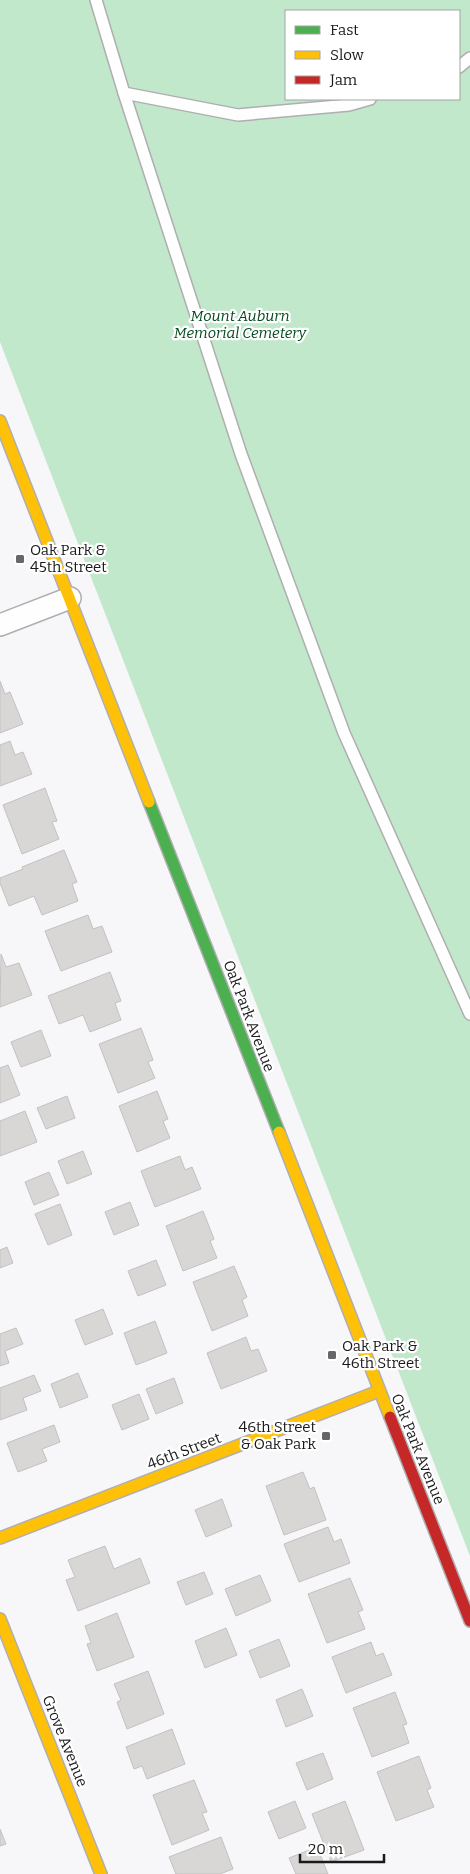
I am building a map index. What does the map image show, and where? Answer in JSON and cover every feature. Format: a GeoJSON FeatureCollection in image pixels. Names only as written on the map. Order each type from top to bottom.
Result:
{"type":"FeatureCollection","features":[{"type":"Feature","properties":{"kind":"street","name":"Oak Park Avenue"},"geometry":{"type":"LineString","coordinates":[[0,421],[379,1391],[468,1605],[470,1621]]}},
{"type":"Feature","properties":{"kind":"street"},"geometry":{"type":"LineString","coordinates":[[0,625],[70,598]]}},
{"type":"Feature","properties":{"kind":"street","name":"46th Street"},"geometry":{"type":"LineString","coordinates":[[0,1538],[379,1391]]}},
{"type":"Feature","properties":{"kind":"street","name":"Grove Avenue"},"geometry":{"type":"LineString","coordinates":[[0,1619],[102,1874]]}},
{"type":"Feature","properties":{"kind":"lane"},"geometry":{"type":"LineString","coordinates":[[96,0],[124,93],[241,454],[337,714],[470,1014]]}},
{"type":"Feature","properties":{"kind":"lane"},"geometry":{"type":"LineString","coordinates":[[460,66],[470,58]]}},
{"type":"Feature","properties":{"kind":"lane"},"geometry":{"type":"LineString","coordinates":[[124,93],[238,115],[349,104],[366,100]]}},
{"type":"Feature","properties":{"kind":"green space","name":"Mount Auburn Memorial Cemetery"},"geometry":{"type":"Polygon","coordinates":[[[0,0],[470,0],[470,1556],[0,342],[0,0]]]}},
{"type":"Feature","properties":{"kind":"building"},"geometry":{"type":"Polygon","coordinates":[[[0,681],[5,694],[10,692],[23,724],[0,733],[0,681]]]}},
{"type":"Feature","properties":{"kind":"building"},"geometry":{"type":"Polygon","coordinates":[[[10,741],[15,755],[23,752],[32,774],[0,786],[0,745],[10,741]]]}},
{"type":"Feature","properties":{"kind":"building"},"geometry":{"type":"Polygon","coordinates":[[[45,788],[57,821],[52,822],[59,839],[22,854],[3,805],[45,788]]]}},
{"type":"Feature","properties":{"kind":"building"},"geometry":{"type":"Polygon","coordinates":[[[64,850],[77,882],[72,884],[78,901],[42,915],[34,896],[9,906],[0,883],[0,878],[64,850]]]}},
{"type":"Feature","properties":{"kind":"building"},"geometry":{"type":"Polygon","coordinates":[[[88,915],[93,929],[102,926],[112,952],[61,971],[45,931],[88,915]]]}},
{"type":"Feature","properties":{"kind":"building"},"geometry":{"type":"Polygon","coordinates":[[[1,954],[6,967],[19,963],[32,995],[0,1007],[1,954]]]}},
{"type":"Feature","properties":{"kind":"building"},"geometry":{"type":"Polygon","coordinates":[[[110,972],[121,1001],[115,1003],[121,1020],[90,1032],[83,1015],[59,1024],[48,996],[110,972]]]}},
{"type":"Feature","properties":{"kind":"building"},"geometry":{"type":"Polygon","coordinates":[[[141,1028],[153,1060],[148,1062],[155,1078],[118,1093],[99,1044],[141,1028]]]}},
{"type":"Feature","properties":{"kind":"building"},"geometry":{"type":"Polygon","coordinates":[[[41,1030],[51,1056],[21,1067],[11,1042],[41,1030]]]}},
{"type":"Feature","properties":{"kind":"building"},"geometry":{"type":"Polygon","coordinates":[[[8,1065],[20,1095],[0,1103],[0,1068],[8,1065]]]}},
{"type":"Feature","properties":{"kind":"building"},"geometry":{"type":"Polygon","coordinates":[[[157,1091],[168,1119],[163,1121],[170,1138],[137,1152],[119,1106],[157,1091]]]}},
{"type":"Feature","properties":{"kind":"building"},"geometry":{"type":"Polygon","coordinates":[[[67,1096],[75,1118],[46,1129],[37,1108],[67,1096]]]}},
{"type":"Feature","properties":{"kind":"building"},"geometry":{"type":"Polygon","coordinates":[[[25,1111],[37,1142],[0,1156],[0,1121],[25,1111]]]}},
{"type":"Feature","properties":{"kind":"building"},"geometry":{"type":"Polygon","coordinates":[[[83,1151],[92,1174],[67,1184],[58,1161],[83,1151]]]}},
{"type":"Feature","properties":{"kind":"building"},"geometry":{"type":"Polygon","coordinates":[[[180,1156],[185,1170],[192,1167],[201,1189],[155,1207],[141,1171],[180,1156]]]}},
{"type":"Feature","properties":{"kind":"building"},"geometry":{"type":"Polygon","coordinates":[[[49,1172],[59,1195],[34,1205],[25,1182],[49,1172]]]}},
{"type":"Feature","properties":{"kind":"building"},"geometry":{"type":"Polygon","coordinates":[[[130,1202],[139,1225],[114,1235],[105,1212],[130,1202]]]}},
{"type":"Feature","properties":{"kind":"building"},"geometry":{"type":"Polygon","coordinates":[[[60,1204],[72,1235],[48,1245],[35,1214],[60,1204]]]}},
{"type":"Feature","properties":{"kind":"building"},"geometry":{"type":"Polygon","coordinates":[[[203,1211],[214,1239],[210,1241],[217,1258],[183,1271],[166,1226],[203,1211]]]}},
{"type":"Feature","properties":{"kind":"building"},"geometry":{"type":"Polygon","coordinates":[[[7,1247],[13,1263],[0,1268],[0,1250],[7,1247]]]}},
{"type":"Feature","properties":{"kind":"building"},"geometry":{"type":"Polygon","coordinates":[[[156,1260],[166,1285],[138,1296],[128,1271],[156,1260]]]}},
{"type":"Feature","properties":{"kind":"building"},"geometry":{"type":"Polygon","coordinates":[[[234,1266],[247,1297],[242,1300],[248,1316],[212,1331],[193,1282],[234,1266]]]}},
{"type":"Feature","properties":{"kind":"building"},"geometry":{"type":"Polygon","coordinates":[[[103,1309],[113,1334],[85,1345],[75,1320],[103,1309]]]}},
{"type":"Feature","properties":{"kind":"building"},"geometry":{"type":"Polygon","coordinates":[[[155,1321],[167,1353],[136,1365],[124,1333],[155,1321]]]}},
{"type":"Feature","properties":{"kind":"building"},"geometry":{"type":"Polygon","coordinates":[[[16,1328],[23,1344],[5,1351],[9,1363],[0,1366],[0,1334],[16,1328]]]}},
{"type":"Feature","properties":{"kind":"building"},"geometry":{"type":"Polygon","coordinates":[[[246,1337],[251,1351],[258,1349],[267,1371],[221,1389],[207,1353],[246,1337]]]}},
{"type":"Feature","properties":{"kind":"building"},"geometry":{"type":"Polygon","coordinates":[[[78,1373],[88,1397],[60,1408],[51,1384],[78,1373]]]}},
{"type":"Feature","properties":{"kind":"building"},"geometry":{"type":"Polygon","coordinates":[[[34,1375],[41,1391],[23,1398],[27,1410],[0,1420],[0,1388],[34,1375]]]}},
{"type":"Feature","properties":{"kind":"building"},"geometry":{"type":"Polygon","coordinates":[[[174,1378],[183,1403],[156,1414],[146,1389],[174,1378]]]}},
{"type":"Feature","properties":{"kind":"building"},"geometry":{"type":"Polygon","coordinates":[[[139,1394],[149,1419],[122,1430],[112,1405],[139,1394]]]}},
{"type":"Feature","properties":{"kind":"building"},"geometry":{"type":"Polygon","coordinates":[[[54,1425],[60,1442],[42,1449],[47,1461],[18,1472],[7,1443],[54,1425]]]}},
{"type":"Feature","properties":{"kind":"building"},"geometry":{"type":"Polygon","coordinates":[[[303,1472],[310,1489],[314,1487],[326,1520],[284,1535],[266,1486],[303,1472]]]}},
{"type":"Feature","properties":{"kind":"building"},"geometry":{"type":"Polygon","coordinates":[[[222,1499],[232,1526],[206,1537],[195,1510],[222,1499]]]}},
{"type":"Feature","properties":{"kind":"building"},"geometry":{"type":"Polygon","coordinates":[[[328,1527],[334,1542],[341,1539],[350,1563],[299,1582],[284,1544],[328,1527]]]}},
{"type":"Feature","properties":{"kind":"building"},"geometry":{"type":"Polygon","coordinates":[[[105,1546],[114,1569],[140,1558],[150,1583],[78,1611],[66,1580],[75,1577],[68,1560],[105,1546]]]}},
{"type":"Feature","properties":{"kind":"building"},"geometry":{"type":"Polygon","coordinates":[[[204,1572],[213,1594],[186,1605],[177,1582],[204,1572]]]}},
{"type":"Feature","properties":{"kind":"building"},"geometry":{"type":"Polygon","coordinates":[[[260,1575],[271,1601],[236,1616],[225,1589],[260,1575]]]}},
{"type":"Feature","properties":{"kind":"building"},"geometry":{"type":"Polygon","coordinates":[[[350,1578],[363,1610],[358,1612],[365,1629],[327,1643],[308,1594],[350,1578]]]}},
{"type":"Feature","properties":{"kind":"building"},"geometry":{"type":"Polygon","coordinates":[[[117,1613],[134,1657],[97,1671],[87,1644],[91,1643],[85,1626],[117,1613]]]}},
{"type":"Feature","properties":{"kind":"building"},"geometry":{"type":"Polygon","coordinates":[[[226,1628],[237,1655],[205,1668],[195,1641],[226,1628]]]}},
{"type":"Feature","properties":{"kind":"building"},"geometry":{"type":"Polygon","coordinates":[[[279,1639],[290,1666],[260,1678],[249,1651],[279,1639]]]}},
{"type":"Feature","properties":{"kind":"building"},"geometry":{"type":"Polygon","coordinates":[[[371,1642],[376,1656],[383,1653],[392,1675],[346,1693],[332,1657],[371,1642]]]}},
{"type":"Feature","properties":{"kind":"building"},"geometry":{"type":"Polygon","coordinates":[[[148,1671],[164,1714],[127,1729],[117,1702],[121,1700],[114,1684],[148,1671]]]}},
{"type":"Feature","properties":{"kind":"building"},"geometry":{"type":"Polygon","coordinates":[[[302,1689],[313,1716],[286,1727],[276,1700],[302,1689]]]}},
{"type":"Feature","properties":{"kind":"building"},"geometry":{"type":"Polygon","coordinates":[[[395,1692],[407,1724],[403,1725],[409,1743],[372,1757],[353,1708],[395,1692]]]}},
{"type":"Feature","properties":{"kind":"building"},"geometry":{"type":"Polygon","coordinates":[[[172,1729],[185,1764],[147,1779],[142,1766],[134,1769],[126,1747],[172,1729]]]}},
{"type":"Feature","properties":{"kind":"building"},"geometry":{"type":"Polygon","coordinates":[[[323,1753],[333,1779],[307,1790],[296,1763],[323,1753]]]}},
{"type":"Feature","properties":{"kind":"building"},"geometry":{"type":"Polygon","coordinates":[[[419,1756],[431,1788],[427,1790],[434,1807],[396,1821],[377,1772],[419,1756]]]}},
{"type":"Feature","properties":{"kind":"building"},"geometry":{"type":"Polygon","coordinates":[[[194,1780],[207,1812],[202,1813],[209,1830],[172,1845],[153,1795],[194,1780]]]}},
{"type":"Feature","properties":{"kind":"building"},"geometry":{"type":"Polygon","coordinates":[[[295,1801],[306,1828],[279,1839],[268,1812],[295,1801]]]}},
{"type":"Feature","properties":{"kind":"building"},"geometry":{"type":"Polygon","coordinates":[[[345,1801],[364,1850],[331,1862],[312,1814],[345,1801]]]}},
{"type":"Feature","properties":{"kind":"building"},"geometry":{"type":"Polygon","coordinates":[[[0,1829],[6,1844],[0,1846],[0,1829]]]}},
{"type":"Feature","properties":{"kind":"building"},"geometry":{"type":"Polygon","coordinates":[[[221,1837],[233,1869],[220,1874],[176,1874],[169,1857],[221,1837]]]}},
{"type":"Feature","properties":{"kind":"building"},"geometry":{"type":"Polygon","coordinates":[[[317,1847],[328,1874],[296,1874],[289,1858],[317,1847]]]}},
{"type":"Feature","properties":{"kind":"traffic: fast"},"geometry":{"type":"LineString","coordinates":[[149,802],[279,1132]]}},
{"type":"Feature","properties":{"kind":"traffic: slow"},"geometry":{"type":"LineString","coordinates":[[0,421],[149,802]]}},
{"type":"Feature","properties":{"kind":"traffic: slow"},"geometry":{"type":"LineString","coordinates":[[279,1132],[390,1417]]}},
{"type":"Feature","properties":{"kind":"traffic: slow"},"geometry":{"type":"LineString","coordinates":[[0,1538],[379,1391]]}},
{"type":"Feature","properties":{"kind":"traffic: slow"},"geometry":{"type":"LineString","coordinates":[[0,1619],[101,1874]]}},
{"type":"Feature","properties":{"kind":"traffic: jam"},"geometry":{"type":"LineString","coordinates":[[390,1417],[470,1621]]}},
{"type":"Feature","properties":{"kind":"place","name":"Oak Park & 45th Street"},"geometry":{"type":"Point","coordinates":[20,559]}},
{"type":"Feature","properties":{"kind":"place","name":"Oak Park & 46th Street"},"geometry":{"type":"Point","coordinates":[332,1355]}},
{"type":"Feature","properties":{"kind":"place","name":"46th Street & Oak Park"},"geometry":{"type":"Point","coordinates":[326,1436]}}]}
